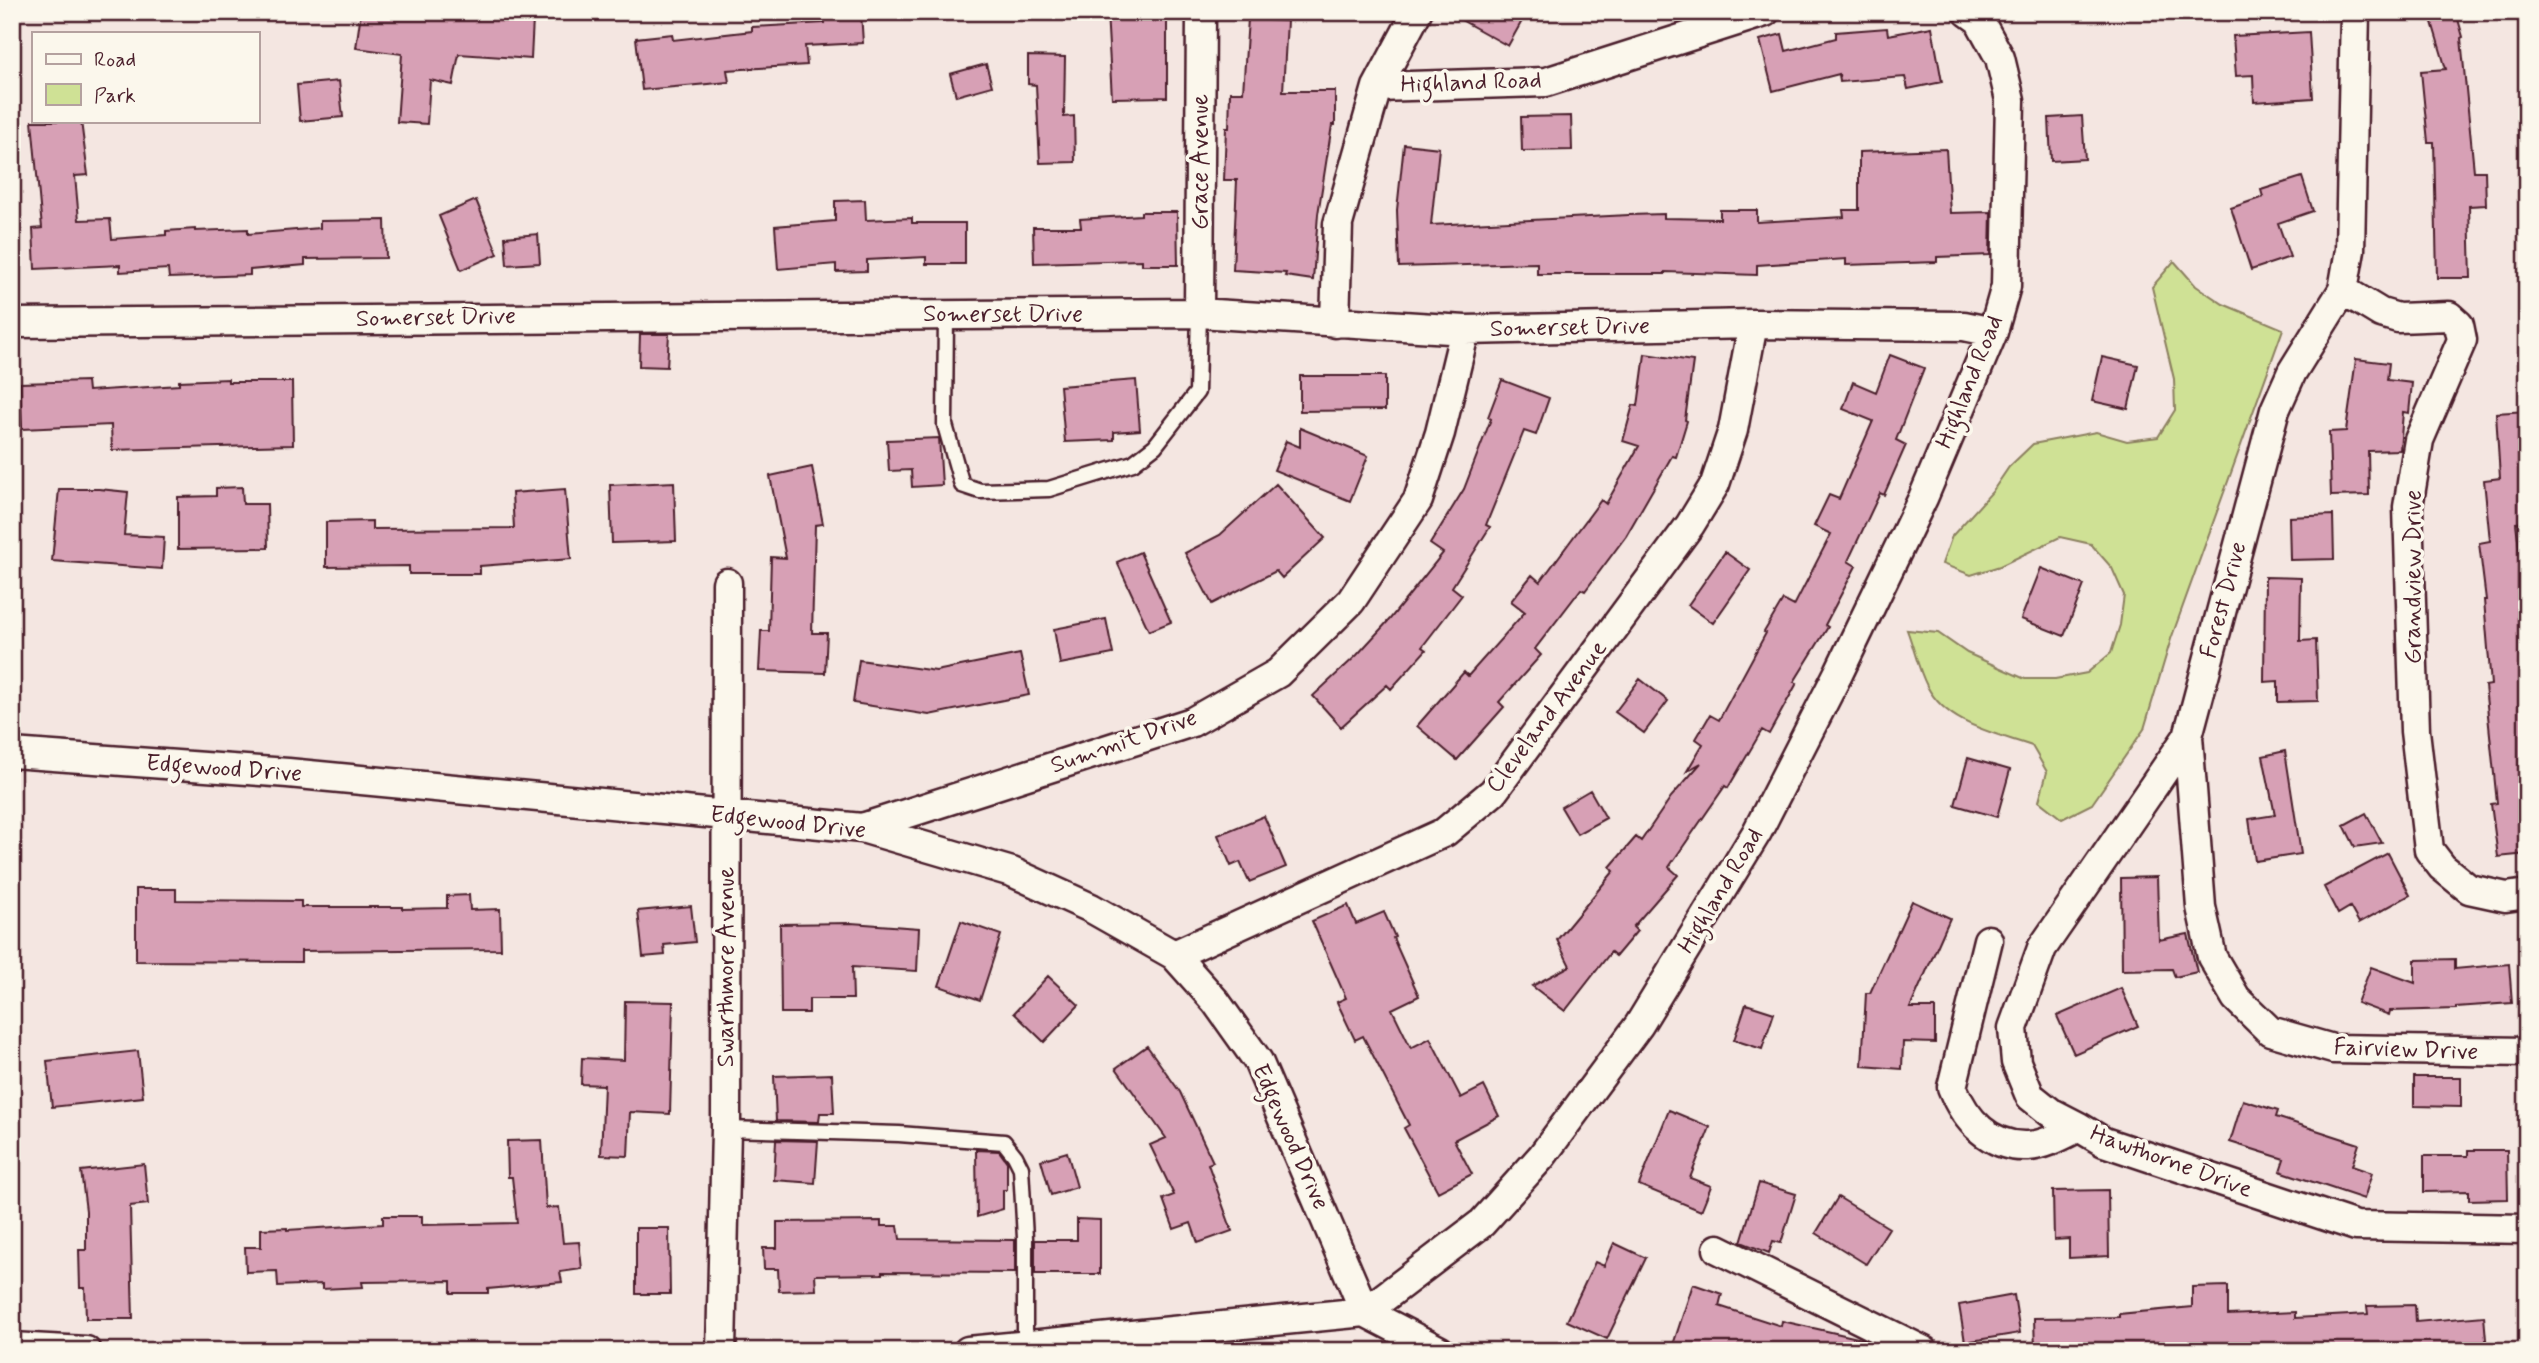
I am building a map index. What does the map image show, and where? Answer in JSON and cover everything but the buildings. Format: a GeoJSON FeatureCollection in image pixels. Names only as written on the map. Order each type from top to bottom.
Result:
{"type":"FeatureCollection","features":[{"type":"Feature","properties":{"kind":"street","name":"Grace Avenue"},"geometry":{"type":"LineString","coordinates":[[1199,313],[1201,12]]}},
{"type":"Feature","properties":{"kind":"street"},"geometry":{"type":"LineString","coordinates":[[1335,323],[1338,224],[1377,87],[1417,12]]}},
{"type":"Feature","properties":{"kind":"street","name":"Highland Road"},"geometry":{"type":"LineString","coordinates":[[1377,87],[1546,82],[1765,12]]}},
{"type":"Feature","properties":{"kind":"street","name":"Highland Road"},"geometry":{"type":"LineString","coordinates":[[1365,1312],[1482,1223],[1542,1156],[1639,1025],[1757,832],[1923,498],[1993,332],[2006,286],[2010,100],[2000,58],[1979,20],[1968,12]]}},
{"type":"Feature","properties":{"kind":"street","name":"Forest Drive"},"geometry":{"type":"LineString","coordinates":[[2079,1127],[2050,1112],[2030,1096],[2016,1062],[2013,1028],[2042,948],[2188,736],[2274,410],[2292,372],[2343,290],[2350,250],[2355,12]]}},
{"type":"Feature","properties":{"kind":"street","name":"Grandview Drive"},"geometry":{"type":"LineString","coordinates":[[2343,290],[2381,313],[2399,318],[2449,316],[2459,325],[2462,340],[2419,440],[2408,507],[2415,731],[2429,850],[2442,867],[2469,890],[2506,897],[2527,894]]}},
{"type":"Feature","properties":{"kind":"street","name":"Somerset Drive"},"geometry":{"type":"LineString","coordinates":[[12,323],[1199,313],[1465,330],[1753,324],[1964,326],[1993,332]]}},
{"type":"Feature","properties":{"kind":"street","name":"Cleveland Avenue"},"geometry":{"type":"LineString","coordinates":[[1174,955],[1446,832],[1493,792],[1690,524],[1715,484],[1733,430],[1753,324]]}},
{"type":"Feature","properties":{"kind":"street","name":"Summit Drive"},"geometry":{"type":"LineString","coordinates":[[862,828],[1192,722],[1278,673],[1352,601],[1418,500],[1440,433],[1465,330]]}},
{"type":"Feature","properties":{"kind":"street","name":"Swarthmore Avenue"},"geometry":{"type":"LineString","coordinates":[[721,1351],[726,1129],[727,583]]}},
{"type":"Feature","properties":{"kind":"street","name":"Fairview Drive"},"geometry":{"type":"LineString","coordinates":[[2188,736],[2201,907],[2212,957],[2236,998],[2270,1031],[2333,1049],[2527,1052]]}},
{"type":"Feature","properties":{"kind":"street","name":"Edgewood Drive"},"geometry":{"type":"LineString","coordinates":[[12,753],[288,773],[862,828],[1012,872],[1091,908],[1174,955],[1216,1002],[1258,1061],[1365,1312]]}},
{"type":"Feature","properties":{"kind":"street","name":"Hawthorne Drive"},"geometry":{"type":"LineString","coordinates":[[1988,940],[1952,1087],[1966,1113],[1988,1138],[2027,1146],[2052,1141],[2079,1127],[2104,1142],[2356,1226],[2527,1229]]}},
{"type":"Feature","properties":{"kind":"street"},"geometry":{"type":"LineString","coordinates":[[1718,1249],[1924,1351]]}},
{"type":"Feature","properties":{"kind":"street"},"geometry":{"type":"LineString","coordinates":[[968,1351],[1365,1312],[1440,1351]]}},
{"type":"Feature","properties":{"kind":"street"},"geometry":{"type":"LineString","coordinates":[[12,1347],[86,1351]]}},
{"type":"Feature","properties":{"kind":"lane"},"geometry":{"type":"LineString","coordinates":[[946,314],[945,425],[962,485],[980,491],[1049,489],[1133,463],[1155,446],[1197,392],[1199,313]]}},
{"type":"Feature","properties":{"kind":"lane"},"geometry":{"type":"LineString","coordinates":[[726,1129],[899,1134],[1004,1142],[1021,1168],[1025,1238],[1025,1345]]}},
{"type":"Feature","properties":{"kind":"green space"},"geometry":{"type":"Polygon","coordinates":[[[2174,261],[2196,286],[2223,304],[2283,329],[2171,639],[2144,729],[2092,804],[2062,819],[2039,801],[2047,772],[2032,746],[1973,726],[1947,710],[1927,686],[1907,630],[1938,633],[1967,653],[2025,679],[2055,679],[2087,673],[2111,653],[2120,625],[2124,595],[2112,568],[2091,544],[2060,537],[2000,566],[1971,575],[1942,564],[1952,536],[1992,492],[2009,467],[2033,444],[2096,432],[2127,441],[2158,437],[2175,410],[2174,379],[2152,287],[2174,261]]]}}]}
